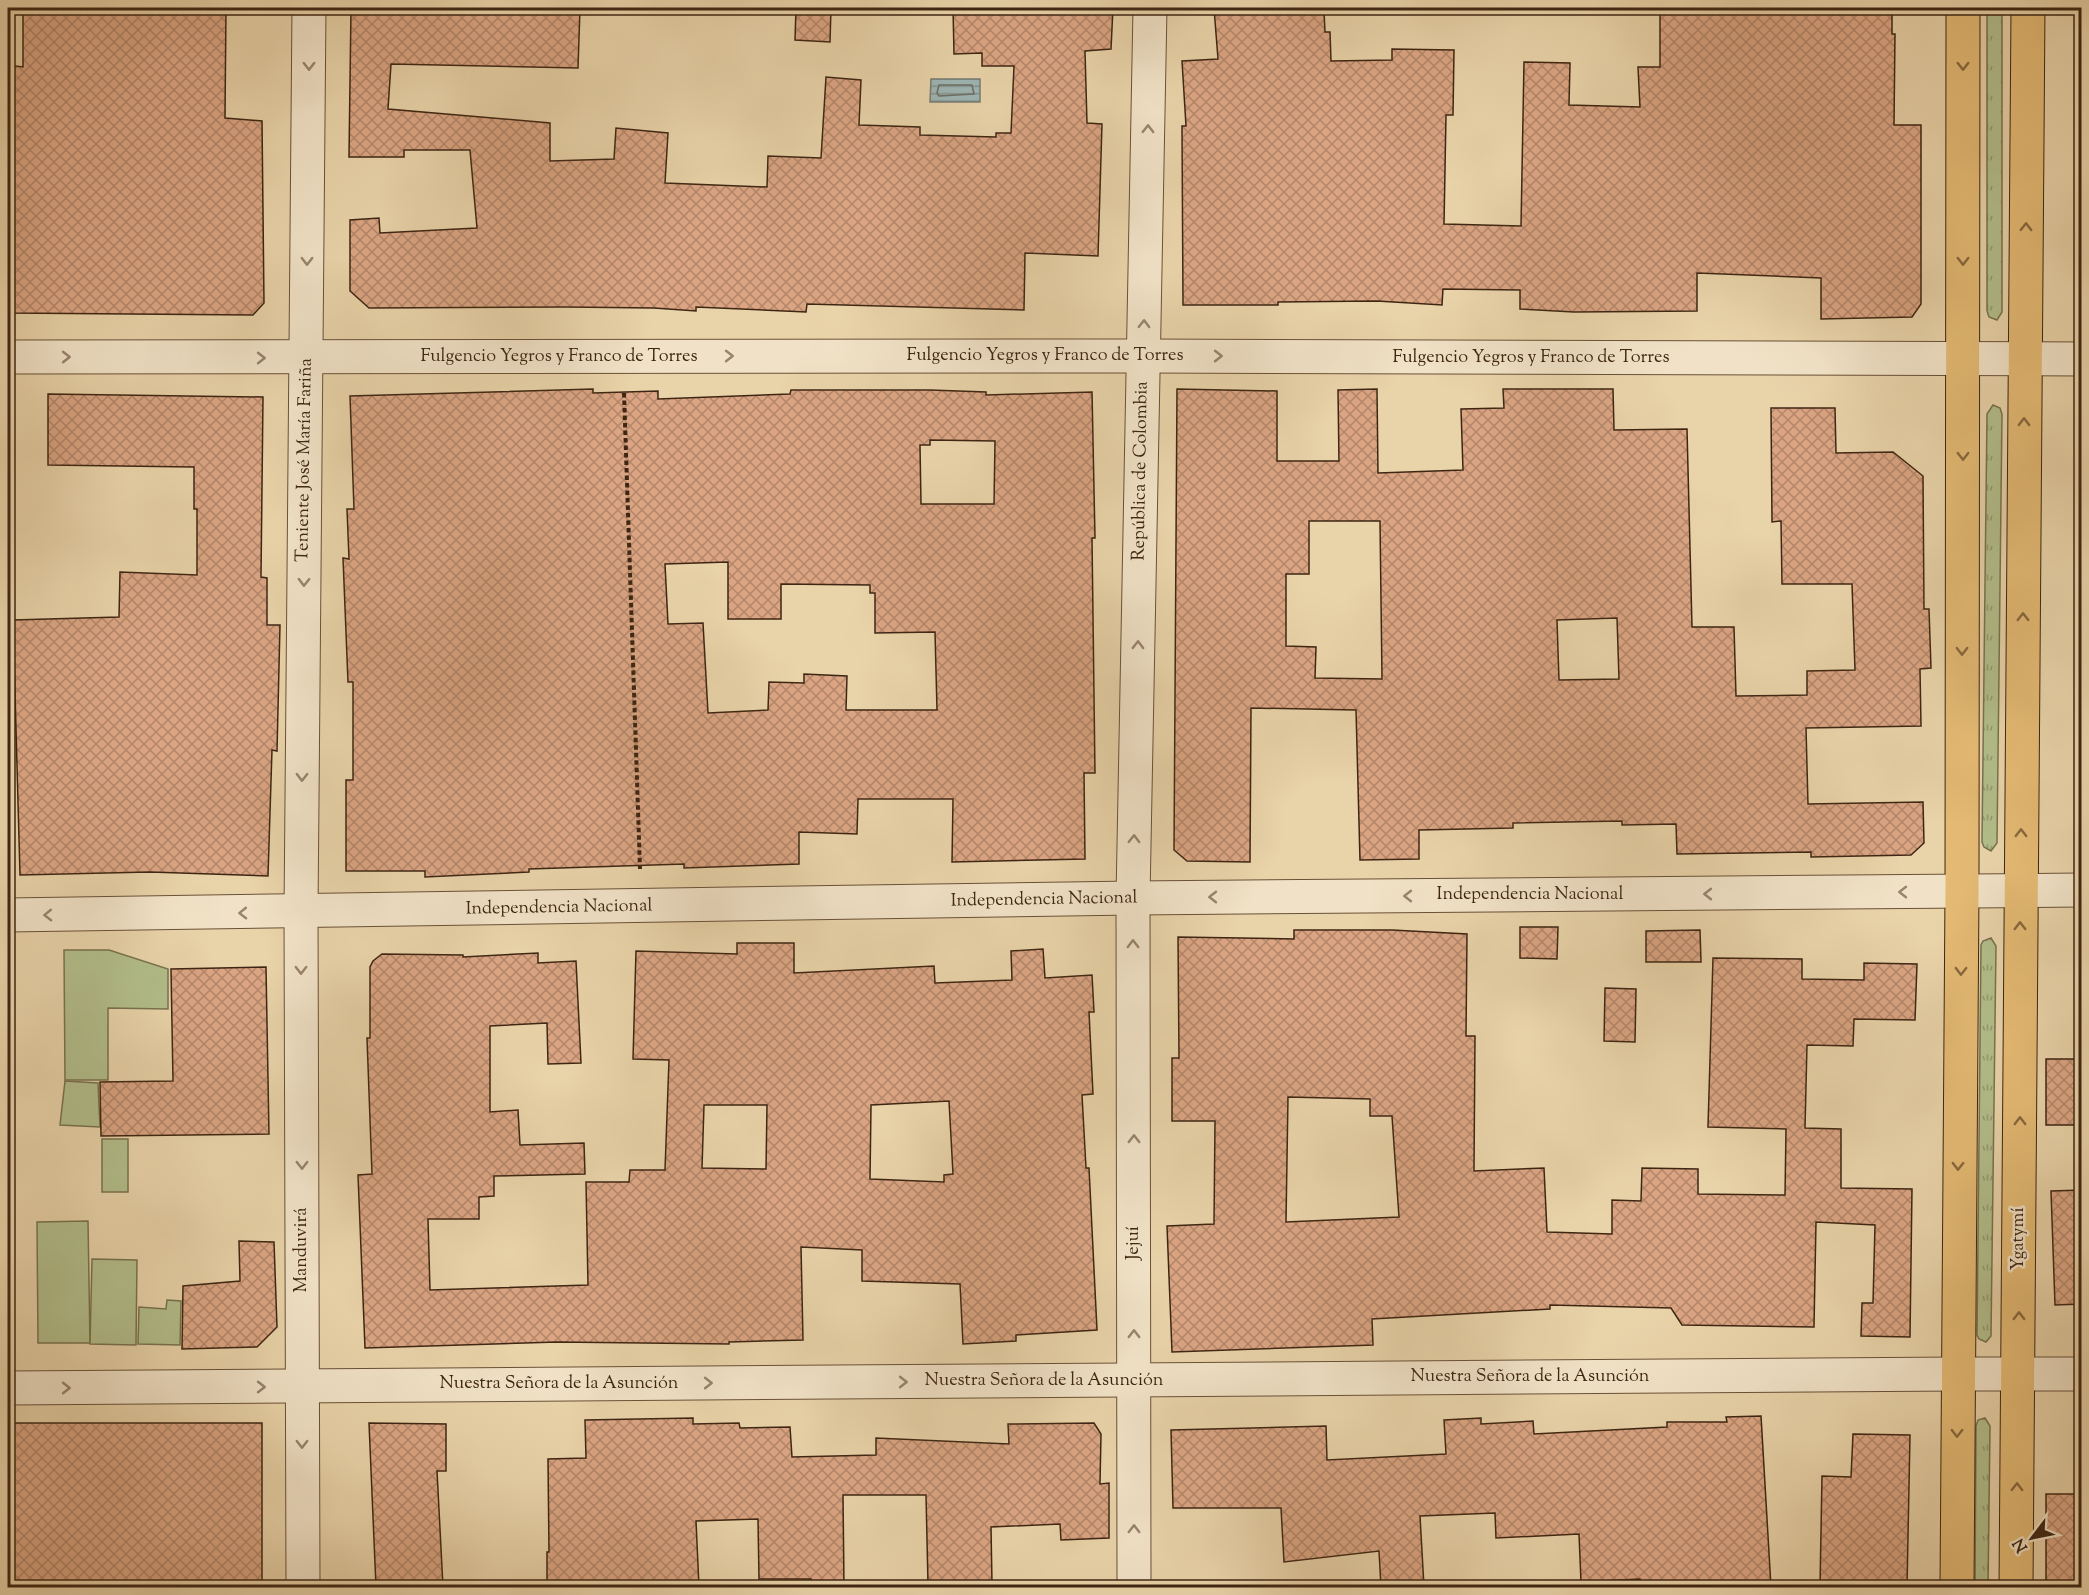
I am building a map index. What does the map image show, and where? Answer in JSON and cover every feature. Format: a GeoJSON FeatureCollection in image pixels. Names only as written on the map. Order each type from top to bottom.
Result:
{"type":"FeatureCollection","features":[{"type":"Feature","properties":{"kind":"main road"},"geometry":{"type":"LineString","coordinates":[[1957,1587],[1962,892],[1963,8]]}},
{"type":"Feature","properties":{"kind":"main road","name":"Ygatymí"},"geometry":{"type":"LineString","coordinates":[[2016,1587],[2028,8]]}},
{"type":"Feature","properties":{"kind":"street","name":"Teniente José María Fariña"},"geometry":{"type":"LineString","coordinates":[[301,912],[309,8]]}},
{"type":"Feature","properties":{"kind":"street","name":"República de Colombia"},"geometry":{"type":"LineString","coordinates":[[1133,898],[1150,8]]}},
{"type":"Feature","properties":{"kind":"street","name":"Fulgencio Yegros y Franco de Torres"},"geometry":{"type":"LineString","coordinates":[[8,357],[1144,356],[2082,359]]}},
{"type":"Feature","properties":{"kind":"street","name":"Independencia Nacional"},"geometry":{"type":"LineString","coordinates":[[8,915],[1133,898],[2082,890]]}},
{"type":"Feature","properties":{"kind":"street","name":"Jejuí"},"geometry":{"type":"LineString","coordinates":[[1133,898],[1134,1587]]}},
{"type":"Feature","properties":{"kind":"street","name":"Manduvirá"},"geometry":{"type":"LineString","coordinates":[[301,912],[303,1587]]}},
{"type":"Feature","properties":{"kind":"street","name":"Nuestra Señora de la Asunción"},"geometry":{"type":"LineString","coordinates":[[8,1388],[2082,1374]]}},
{"type":"Feature","properties":{"kind":"path"},"geometry":{"type":"LineString","coordinates":[[623,357],[641,906]]}},
{"type":"Feature","properties":{"kind":"green space"},"geometry":{"type":"Polygon","coordinates":[[[1987,8],[2002,8],[2002,312],[1997,320],[1989,317],[1987,311],[1987,8]]]}},
{"type":"Feature","properties":{"kind":"green space"},"geometry":{"type":"Polygon","coordinates":[[[1993,405],[2000,408],[2002,414],[1997,843],[1991,851],[1984,847],[1982,842],[1987,414],[1993,405]]]}},
{"type":"Feature","properties":{"kind":"green space"},"geometry":{"type":"Polygon","coordinates":[[[1991,938],[1996,946],[1991,1336],[1986,1342],[1979,1339],[1977,1335],[1981,945],[1983,941],[1991,938]]]}},
{"type":"Feature","properties":{"kind":"green space"},"geometry":{"type":"Polygon","coordinates":[[[64,950],[109,950],[168,969],[168,1009],[108,1008],[108,1080],[65,1080],[64,950]]]}},
{"type":"Feature","properties":{"kind":"green space"},"geometry":{"type":"Polygon","coordinates":[[[65,1081],[98,1083],[100,1127],[60,1125],[65,1081]]]}},
{"type":"Feature","properties":{"kind":"green space"},"geometry":{"type":"Polygon","coordinates":[[[102,1139],[128,1139],[128,1192],[102,1192],[102,1139]]]}},
{"type":"Feature","properties":{"kind":"green space"},"geometry":{"type":"Polygon","coordinates":[[[88,1221],[90,1343],[38,1343],[37,1222],[88,1221]]]}},
{"type":"Feature","properties":{"kind":"green space"},"geometry":{"type":"Polygon","coordinates":[[[92,1259],[137,1260],[136,1345],[90,1344],[92,1259]]]}},
{"type":"Feature","properties":{"kind":"green space"},"geometry":{"type":"Polygon","coordinates":[[[167,1300],[181,1301],[180,1345],[138,1344],[139,1307],[166,1309],[167,1300]]]}},
{"type":"Feature","properties":{"kind":"green space"},"geometry":{"type":"Polygon","coordinates":[[[1985,1418],[1990,1426],[1988,1587],[1975,1587],[1976,1426],[1978,1420],[1985,1418]]]}},
{"type":"Feature","properties":{"kind":"water"},"geometry":{"type":"Polygon","coordinates":[[[931,79],[980,79],[980,102],[930,102],[931,79]]]}},
{"type":"Feature","properties":{"kind":"building"},"geometry":{"type":"Polygon","coordinates":[[[23,8],[226,8],[225,118],[262,121],[264,303],[253,315],[8,313],[8,65],[23,67],[23,8]]]}},
{"type":"Feature","properties":{"kind":"building"},"geometry":{"type":"Polygon","coordinates":[[[351,8],[580,8],[578,68],[391,64],[388,109],[550,123],[550,161],[614,159],[616,128],[668,133],[665,183],[767,187],[768,156],[821,158],[826,77],[861,80],[859,125],[920,127],[920,135],[996,137],[996,133],[1011,133],[1014,66],[982,66],[982,53],[954,54],[953,8],[1113,8],[1111,49],[1085,51],[1087,123],[1102,124],[1098,256],[1025,253],[1024,310],[807,304],[806,312],[696,307],[696,311],[566,307],[369,308],[350,291],[350,220],[379,218],[380,233],[477,228],[470,150],[404,150],[404,157],[349,157],[351,8]]]}},
{"type":"Feature","properties":{"kind":"building"},"geometry":{"type":"Polygon","coordinates":[[[796,8],[831,8],[830,42],[795,40],[796,8]]]}},
{"type":"Feature","properties":{"kind":"building"},"geometry":{"type":"Polygon","coordinates":[[[1214,8],[1298,8],[1298,12],[1324,11],[1325,32],[1330,32],[1331,61],[1392,60],[1392,49],[1454,50],[1453,115],[1446,115],[1444,224],[1521,226],[1524,62],[1570,63],[1569,105],[1640,107],[1638,67],[1660,67],[1660,8],[1892,8],[1892,34],[1895,34],[1894,125],[1921,125],[1921,304],[1912,317],[1821,319],[1821,278],[1697,273],[1697,311],[1574,312],[1520,309],[1520,290],[1443,289],[1442,305],[1377,301],[1278,302],[1278,305],[1183,305],[1182,126],[1186,126],[1182,61],[1218,59],[1214,8]]]}},
{"type":"Feature","properties":{"kind":"building"},"geometry":{"type":"Polygon","coordinates":[[[593,389],[593,393],[658,391],[658,399],[790,394],[791,390],[930,390],[986,392],[986,395],[1092,392],[1095,538],[1092,538],[1095,773],[1084,773],[1085,859],[952,862],[953,799],[858,799],[857,834],[799,832],[799,864],[684,868],[684,864],[529,869],[529,872],[425,877],[425,871],[346,871],[346,780],[353,780],[353,682],[348,682],[343,558],[349,559],[347,509],[354,509],[350,396],[593,389]],[[930,440],[930,445],[920,445],[921,504],[994,504],[995,441],[930,440]],[[728,562],[665,564],[668,624],[703,623],[708,713],[768,710],[769,682],[804,683],[804,674],[847,676],[846,710],[937,710],[935,632],[875,633],[875,593],[870,593],[870,585],[781,584],[781,619],[728,619],[728,562]]]}},
{"type":"Feature","properties":{"kind":"building"},"geometry":{"type":"Polygon","coordinates":[[[1177,389],[1277,391],[1277,461],[1339,461],[1338,390],[1377,389],[1378,473],[1463,470],[1461,409],[1504,408],[1503,389],[1613,389],[1614,430],[1687,429],[1692,627],[1734,627],[1736,696],[1807,695],[1807,671],[1855,670],[1852,584],[1782,584],[1781,521],[1772,522],[1771,408],[1835,408],[1836,453],[1893,452],[1923,476],[1924,609],[1929,609],[1931,668],[1920,669],[1921,726],[1806,728],[1808,804],[1923,802],[1924,843],[1911,855],[1811,857],[1811,852],[1677,854],[1676,824],[1622,825],[1622,821],[1513,823],[1513,828],[1419,830],[1419,859],[1360,860],[1356,710],[1251,708],[1250,862],[1187,861],[1174,850],[1177,389]],[[1309,521],[1309,574],[1286,574],[1286,646],[1316,647],[1315,678],[1382,679],[1380,521],[1309,521]],[[1617,618],[1557,620],[1559,680],[1619,679],[1617,618]]]}},
{"type":"Feature","properties":{"kind":"building"},"geometry":{"type":"Polygon","coordinates":[[[48,394],[263,397],[261,577],[267,578],[267,625],[280,625],[277,751],[272,750],[268,876],[150,872],[20,875],[13,620],[119,617],[120,572],[197,575],[197,509],[194,509],[194,467],[48,465],[48,394]]]}},
{"type":"Feature","properties":{"kind":"building"},"geometry":{"type":"Polygon","coordinates":[[[1520,927],[1558,927],[1557,959],[1520,958],[1520,927]]]}},
{"type":"Feature","properties":{"kind":"building"},"geometry":{"type":"Polygon","coordinates":[[[1294,930],[1392,930],[1467,934],[1466,1036],[1475,1036],[1474,1171],[1544,1168],[1547,1232],[1612,1234],[1612,1200],[1641,1201],[1642,1168],[1698,1169],[1698,1194],[1785,1195],[1786,1129],[1708,1127],[1713,958],[1802,959],[1802,979],[1864,980],[1864,963],[1917,964],[1915,1020],[1854,1019],[1853,1046],[1807,1045],[1805,1128],[1841,1129],[1841,1188],[1912,1189],[1910,1337],[1861,1336],[1862,1303],[1873,1303],[1875,1225],[1816,1222],[1814,1327],[1682,1325],[1671,1308],[1550,1305],[1550,1309],[1372,1319],[1373,1345],[1172,1352],[1167,1226],[1214,1224],[1215,1121],[1172,1121],[1172,1058],[1179,1058],[1178,937],[1294,939],[1294,930]],[[1288,1097],[1286,1222],[1399,1217],[1392,1116],[1370,1116],[1370,1099],[1288,1097]]]}},
{"type":"Feature","properties":{"kind":"building"},"geometry":{"type":"Polygon","coordinates":[[[1700,930],[1701,962],[1646,962],[1646,931],[1700,930]]]}},
{"type":"Feature","properties":{"kind":"building"},"geometry":{"type":"Polygon","coordinates":[[[737,943],[794,943],[794,973],[934,966],[935,983],[1012,980],[1011,951],[1043,949],[1045,978],[1092,975],[1094,1012],[1089,1012],[1093,1094],[1082,1095],[1086,1168],[1089,1168],[1097,1330],[1016,1335],[1016,1341],[963,1344],[960,1284],[862,1281],[862,1250],[801,1247],[803,1340],[729,1342],[729,1344],[557,1342],[365,1348],[358,1175],[372,1174],[367,1038],[370,1038],[370,967],[373,961],[382,954],[463,955],[463,957],[538,953],[538,963],[576,961],[581,1063],[548,1064],[547,1023],[490,1026],[490,1112],[518,1110],[520,1145],[584,1143],[585,1174],[494,1176],[494,1196],[479,1197],[479,1219],[428,1219],[430,1290],[588,1285],[586,1182],[629,1182],[630,1170],[665,1170],[669,1060],[633,1059],[636,951],[737,954],[737,943]],[[949,1101],[871,1105],[870,1179],[944,1182],[944,1175],[953,1174],[949,1101]],[[704,1105],[702,1168],[766,1169],[767,1105],[704,1105]]]}},
{"type":"Feature","properties":{"kind":"building"},"geometry":{"type":"Polygon","coordinates":[[[266,967],[269,1134],[101,1136],[100,1082],[173,1081],[171,969],[266,967]]]}},
{"type":"Feature","properties":{"kind":"building"},"geometry":{"type":"Polygon","coordinates":[[[1605,988],[1636,989],[1635,1042],[1604,1041],[1605,988]]]}},
{"type":"Feature","properties":{"kind":"building"},"geometry":{"type":"Polygon","coordinates":[[[2046,1059],[2082,1059],[2082,1125],[2046,1125],[2046,1059]]]}},
{"type":"Feature","properties":{"kind":"building"},"geometry":{"type":"Polygon","coordinates":[[[2082,1190],[2082,1304],[2055,1305],[2051,1191],[2082,1190]]]}},
{"type":"Feature","properties":{"kind":"building"},"geometry":{"type":"Polygon","coordinates":[[[239,1241],[274,1242],[277,1327],[257,1347],[182,1349],[183,1286],[240,1281],[239,1241]]]}},
{"type":"Feature","properties":{"kind":"building"},"geometry":{"type":"Polygon","coordinates":[[[1761,1416],[1771,1587],[1665,1587],[1665,1582],[1640,1584],[1640,1579],[1581,1582],[1579,1534],[1496,1538],[1495,1513],[1420,1516],[1424,1587],[1381,1587],[1379,1551],[1284,1562],[1281,1508],[1173,1508],[1171,1430],[1326,1426],[1327,1460],[1446,1454],[1444,1420],[1481,1418],[1481,1424],[1533,1421],[1534,1434],[1667,1427],[1667,1422],[1727,1422],[1726,1417],[1761,1416]]]}},
{"type":"Feature","properties":{"kind":"building"},"geometry":{"type":"Polygon","coordinates":[[[693,1418],[693,1424],[739,1423],[740,1428],[790,1427],[792,1457],[876,1455],[876,1438],[1009,1444],[1008,1424],[1094,1423],[1101,1434],[1100,1484],[1109,1483],[1109,1538],[1061,1540],[1060,1524],[991,1527],[992,1584],[928,1584],[926,1495],[843,1495],[844,1587],[811,1587],[811,1579],[759,1579],[758,1519],[696,1521],[699,1587],[547,1587],[548,1459],[586,1458],[585,1420],[693,1418]]]}},
{"type":"Feature","properties":{"kind":"building"},"geometry":{"type":"Polygon","coordinates":[[[8,1423],[262,1423],[262,1587],[8,1587],[8,1423]]]}},
{"type":"Feature","properties":{"kind":"building"},"geometry":{"type":"Polygon","coordinates":[[[369,1423],[446,1424],[446,1471],[437,1471],[443,1587],[376,1587],[369,1423]]]}},
{"type":"Feature","properties":{"kind":"building"},"geometry":{"type":"Polygon","coordinates":[[[1853,1434],[1910,1435],[1907,1587],[1820,1587],[1822,1476],[1851,1477],[1853,1434]]]}},
{"type":"Feature","properties":{"kind":"building"},"geometry":{"type":"Polygon","coordinates":[[[2046,1494],[2082,1494],[2082,1587],[2046,1587],[2046,1494]]]}}]}
